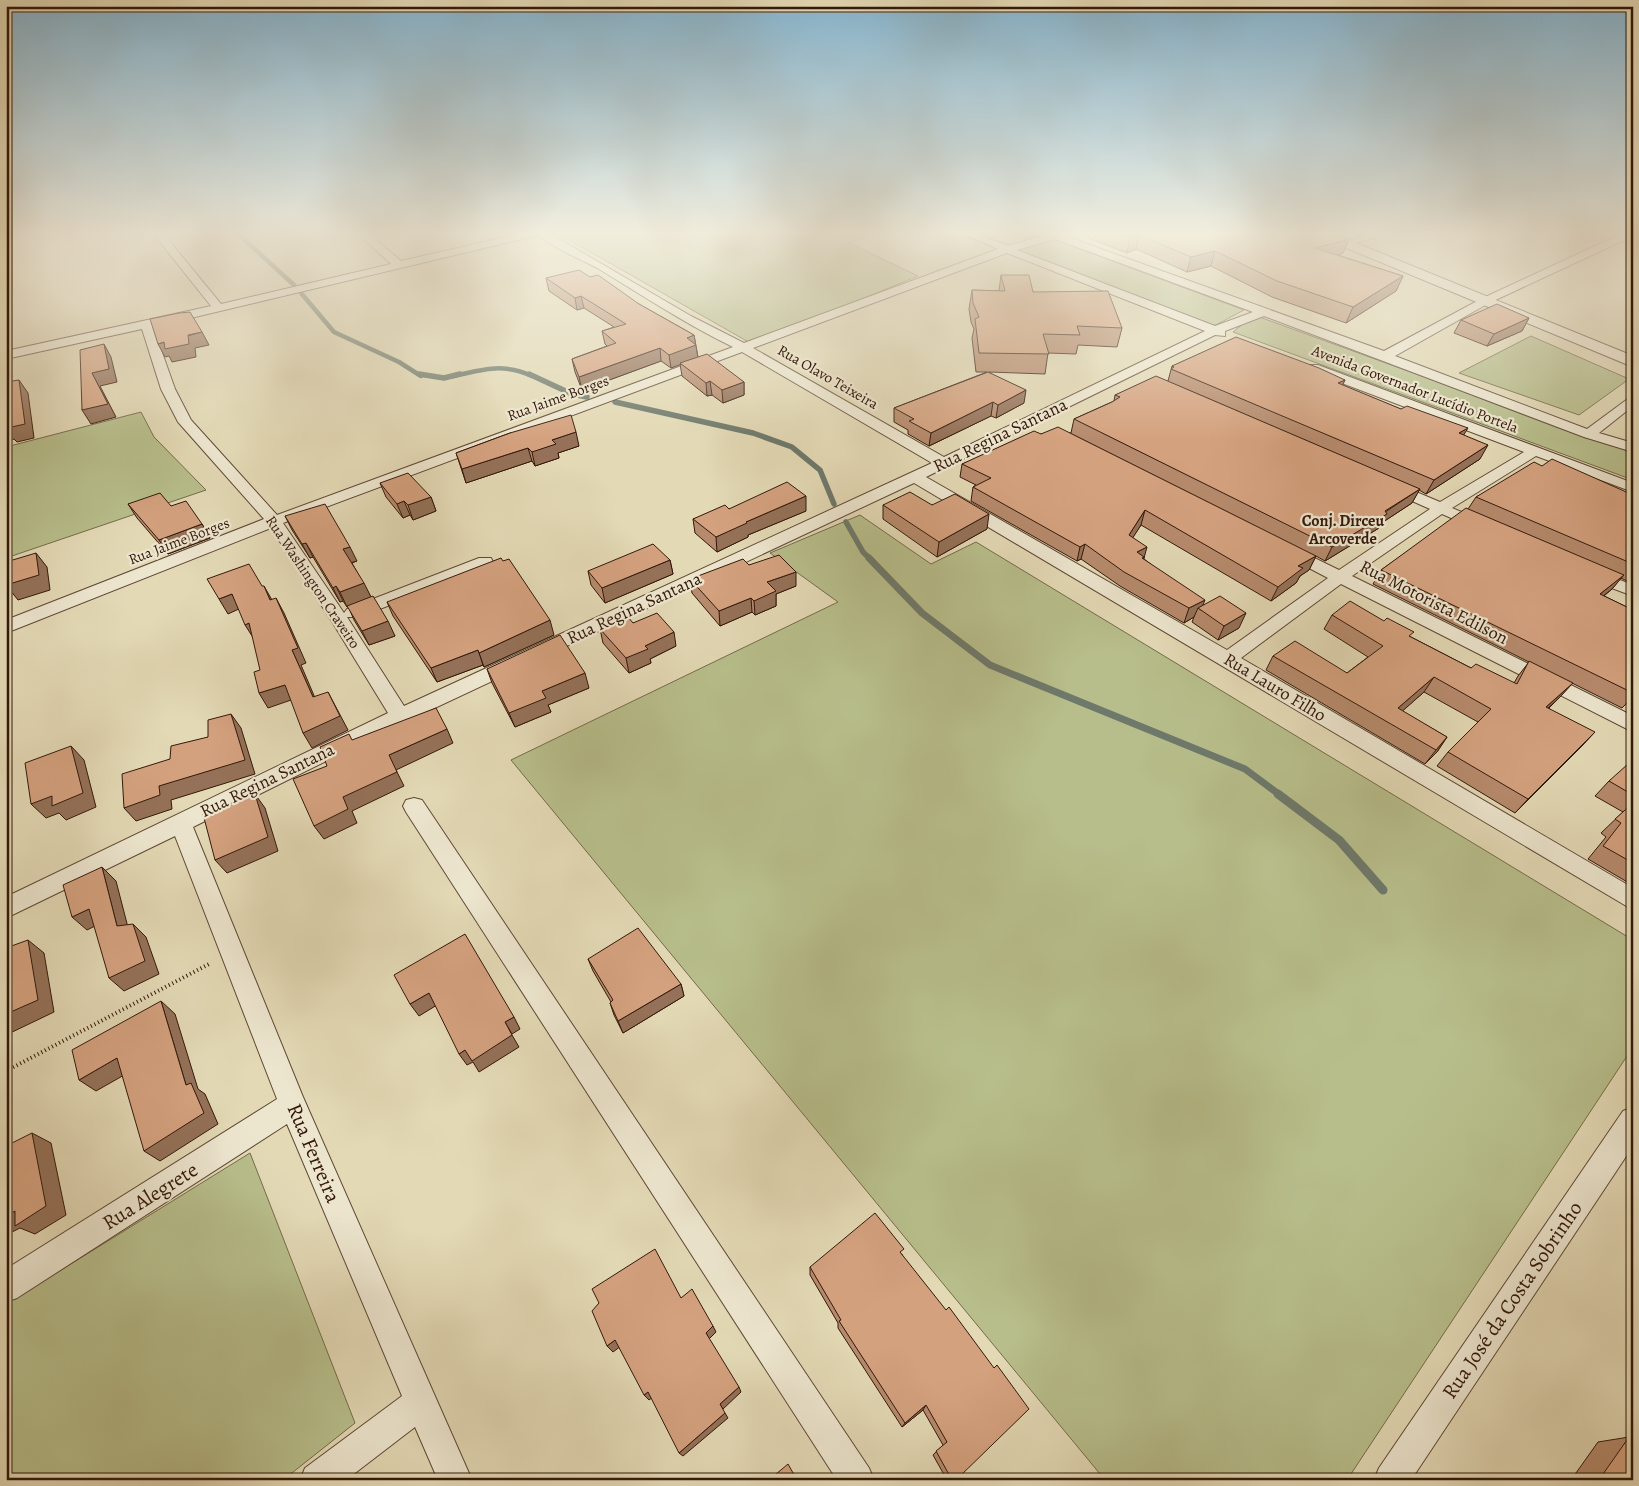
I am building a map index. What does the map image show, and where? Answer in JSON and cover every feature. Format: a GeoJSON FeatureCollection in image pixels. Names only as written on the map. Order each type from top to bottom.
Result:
{"type":"FeatureCollection","features":[{"type":"Feature","properties":{"kind":"street"},"geometry":{"type":"LineString","coordinates":[[213,301],[218,308]]}},
{"type":"Feature","properties":{"kind":"street"},"geometry":{"type":"LineString","coordinates":[[6,355],[246,301]]}},
{"type":"Feature","properties":{"kind":"street","name":"Rua Olavo Teixeira"},"geometry":{"type":"LineString","coordinates":[[658,301],[709,332],[743,347],[943,464]]}},
{"type":"Feature","properties":{"kind":"street","name":"Rua Jaime Borges"},"geometry":{"type":"LineString","coordinates":[[6,627],[274,522],[866,301]]}},
{"type":"Feature","properties":{"kind":"street"},"geometry":{"type":"LineString","coordinates":[[1141,301],[1232,337]]}},
{"type":"Feature","properties":{"kind":"street","name":"Avenida Governador Lucídio Portela"},"geometry":{"type":"LineString","coordinates":[[1234,301],[1385,356],[1589,434],[1633,448]]}},
{"type":"Feature","properties":{"kind":"street"},"geometry":{"type":"LineString","coordinates":[[1385,356],[1485,302],[1633,362]]}},
{"type":"Feature","properties":{"kind":"street","name":"Rua Regina Santana"},"geometry":{"type":"LineString","coordinates":[[6,908],[400,716],[943,464],[1214,330],[1263,312]]}},
{"type":"Feature","properties":{"kind":"street","name":"Rua Washington Craveiro"},"geometry":{"type":"LineString","coordinates":[[146,325],[168,388],[185,422],[274,522],[339,618],[400,716]]}},
{"type":"Feature","properties":{"kind":"street","name":"Avenida Governador Lucídio Portela"},"geometry":{"type":"LineString","coordinates":[[1306,365],[1633,488]]}},
{"type":"Feature","properties":{"kind":"street"},"geometry":{"type":"LineString","coordinates":[[1129,372],[1147,380]]}},
{"type":"Feature","properties":{"kind":"street"},"geometry":{"type":"LineString","coordinates":[[1589,434],[1633,400]]}},
{"type":"Feature","properties":{"kind":"street"},"geometry":{"type":"LineString","coordinates":[[1030,420],[1048,429]]}},
{"type":"Feature","properties":{"kind":"street"},"geometry":{"type":"LineString","coordinates":[[1228,659],[1339,577],[1439,508],[1535,451]]}},
{"type":"Feature","properties":{"kind":"street","name":"Rua Lauro Filho"},"geometry":{"type":"LineString","coordinates":[[915,477],[1228,659],[1633,900]]}},
{"type":"Feature","properties":{"kind":"street"},"geometry":{"type":"LineString","coordinates":[[1375,480],[1492,530]]}},
{"type":"Feature","properties":{"kind":"street","name":"Rua Motorista Edilson"},"geometry":{"type":"LineString","coordinates":[[1277,545],[1633,725]]}},
{"type":"Feature","properties":{"kind":"street"},"geometry":{"type":"LineString","coordinates":[[339,618],[485,562]]}},
{"type":"Feature","properties":{"kind":"street"},"geometry":{"type":"LineString","coordinates":[[1580,569],[1633,592]]}},
{"type":"Feature","properties":{"kind":"street"},"geometry":{"type":"LineString","coordinates":[[414,806],[857,1480]]}},
{"type":"Feature","properties":{"kind":"street","name":"Rua Ferreira"},"geometry":{"type":"LineString","coordinates":[[180,822],[293,1105],[455,1480]]}},
{"type":"Feature","properties":{"kind":"street","name":"Rua Alegrete"},"geometry":{"type":"LineString","coordinates":[[6,1287],[293,1105]]}},
{"type":"Feature","properties":{"kind":"street","name":"Rua José da Costa Sobrinho"},"geometry":{"type":"LineString","coordinates":[[1391,1480],[1633,1121]]}},
{"type":"Feature","properties":{"kind":"street"},"geometry":{"type":"LineString","coordinates":[[317,1480],[421,1402]]}},
{"type":"Feature","properties":{"kind":"path"},"geometry":{"type":"LineString","coordinates":[[6,1071],[232,952]]}},
{"type":"Feature","properties":{"kind":"green space"},"geometry":{"type":"Polygon","coordinates":[[[677,301],[856,301],[752,344],[677,301]]]}},
{"type":"Feature","properties":{"kind":"green space"},"geometry":{"type":"Polygon","coordinates":[[[1150,301],[1221,301],[1244,310],[1214,326],[1150,301]]]}},
{"type":"Feature","properties":{"kind":"green space"},"geometry":{"type":"Polygon","coordinates":[[[1254,315],[1633,453],[1633,480],[1233,332],[1254,315]]]}},
{"type":"Feature","properties":{"kind":"green space"},"geometry":{"type":"Polygon","coordinates":[[[1531,336],[1629,379],[1579,415],[1459,373],[1531,336]]]}},
{"type":"Feature","properties":{"kind":"green space"},"geometry":{"type":"Polygon","coordinates":[[[141,412],[154,437],[206,490],[6,558],[6,447],[141,412]]]}},
{"type":"Feature","properties":{"kind":"green space"},"geometry":{"type":"Polygon","coordinates":[[[860,515],[931,564],[976,542],[1633,940],[1633,1047],[1347,1480],[1105,1480],[511,760],[838,602],[770,553],[860,515]]]}},
{"type":"Feature","properties":{"kind":"green space"},"geometry":{"type":"Polygon","coordinates":[[[250,1153],[355,1423],[283,1480],[6,1480],[6,1304],[250,1153]]]}},
{"type":"Feature","properties":{"kind":"building"},"geometry":{"type":"Polygon","coordinates":[[[590,301],[635,301],[694,335],[687,338],[696,345],[669,355],[660,348],[579,377],[572,359],[616,343],[602,331],[626,324],[590,301]]]}},
{"type":"Feature","properties":{"kind":"building"},"geometry":{"type":"Polygon","coordinates":[[[973,301],[1112,301],[1122,328],[1077,326],[1080,335],[1043,334],[1049,354],[979,353],[975,319],[979,317],[973,301]]]}},
{"type":"Feature","properties":{"kind":"building"},"geometry":{"type":"Polygon","coordinates":[[[1336,301],[1362,301],[1353,307],[1336,301]]]}},
{"type":"Feature","properties":{"kind":"building"},"geometry":{"type":"Polygon","coordinates":[[[1497,304],[1529,318],[1494,334],[1461,320],[1497,304]]]}},
{"type":"Feature","properties":{"kind":"building"},"geometry":{"type":"Polygon","coordinates":[[[190,312],[202,332],[188,335],[189,344],[165,349],[164,342],[158,344],[150,319],[190,312]]]}},
{"type":"Feature","properties":{"kind":"building"},"geometry":{"type":"Polygon","coordinates":[[[1236,337],[1319,368],[1345,380],[1338,383],[1401,409],[1407,406],[1468,428],[1459,433],[1488,445],[1434,480],[1171,369],[1174,367],[1172,366],[1236,337]]]}},
{"type":"Feature","properties":{"kind":"building"},"geometry":{"type":"Polygon","coordinates":[[[104,344],[109,369],[92,373],[108,404],[82,410],[80,350],[104,344]]]}},
{"type":"Feature","properties":{"kind":"building"},"geometry":{"type":"Polygon","coordinates":[[[707,354],[744,382],[722,390],[710,381],[706,383],[680,363],[707,354]]]}},
{"type":"Feature","properties":{"kind":"building"},"geometry":{"type":"Polygon","coordinates":[[[988,372],[1026,390],[998,405],[993,402],[931,433],[909,421],[914,419],[894,408],[988,372]]]}},
{"type":"Feature","properties":{"kind":"building"},"geometry":{"type":"Polygon","coordinates":[[[1156,376],[1420,489],[1385,511],[1387,514],[1332,547],[1074,419],[1112,402],[1120,397],[1115,395],[1156,376]]]}},
{"type":"Feature","properties":{"kind":"building"},"geometry":{"type":"Polygon","coordinates":[[[19,380],[25,424],[7,428],[6,382],[19,380]]]}},
{"type":"Feature","properties":{"kind":"building"},"geometry":{"type":"Polygon","coordinates":[[[571,415],[576,432],[552,440],[556,444],[532,452],[528,448],[462,469],[456,453],[510,433],[571,415]]]}},
{"type":"Feature","properties":{"kind":"building"},"geometry":{"type":"Polygon","coordinates":[[[1058,427],[1316,556],[1298,566],[1303,568],[1278,587],[1145,510],[1129,535],[1147,547],[1137,552],[1144,557],[1142,558],[1205,600],[1189,608],[1124,572],[1085,544],[1080,547],[973,487],[991,478],[962,464],[1034,431],[1041,434],[1058,427]]]}},
{"type":"Feature","properties":{"kind":"building"},"geometry":{"type":"Polygon","coordinates":[[[1552,459],[1633,495],[1633,564],[1476,497],[1534,462],[1542,466],[1552,459]]]}},
{"type":"Feature","properties":{"kind":"building"},"geometry":{"type":"Polygon","coordinates":[[[408,473],[431,497],[408,505],[404,501],[397,504],[380,483],[408,473]]]}},
{"type":"Feature","properties":{"kind":"building"},"geometry":{"type":"Polygon","coordinates":[[[787,482],[806,496],[716,537],[693,519],[725,505],[729,509],[787,482]]]}},
{"type":"Feature","properties":{"kind":"building"},"geometry":{"type":"Polygon","coordinates":[[[910,492],[932,505],[955,494],[989,514],[939,542],[883,505],[910,492]]]}},
{"type":"Feature","properties":{"kind":"building"},"geometry":{"type":"Polygon","coordinates":[[[160,493],[171,506],[186,501],[202,524],[159,540],[128,504],[160,493]]]}},
{"type":"Feature","properties":{"kind":"building"},"geometry":{"type":"Polygon","coordinates":[[[325,504],[350,547],[343,549],[364,583],[340,592],[336,586],[333,588],[306,543],[302,544],[285,516],[325,504]]]}},
{"type":"Feature","properties":{"kind":"building"},"geometry":{"type":"Polygon","coordinates":[[[1466,508],[1624,575],[1600,594],[1633,610],[1633,693],[1381,570],[1466,508]]]}},
{"type":"Feature","properties":{"kind":"building"},"geometry":{"type":"Polygon","coordinates":[[[653,544],[670,560],[602,588],[588,571],[653,544]]]}},
{"type":"Feature","properties":{"kind":"building"},"geometry":{"type":"Polygon","coordinates":[[[36,553],[39,575],[6,585],[6,562],[36,553]]]}},
{"type":"Feature","properties":{"kind":"building"},"geometry":{"type":"Polygon","coordinates":[[[779,555],[796,572],[767,582],[776,591],[754,601],[751,598],[719,611],[690,579],[743,559],[749,565],[779,555]]]}},
{"type":"Feature","properties":{"kind":"building"},"geometry":{"type":"Polygon","coordinates":[[[501,558],[503,561],[509,559],[550,620],[479,653],[478,650],[431,668],[387,602],[501,558]]]}},
{"type":"Feature","properties":{"kind":"building"},"geometry":{"type":"Polygon","coordinates":[[[249,564],[262,586],[264,586],[270,600],[276,598],[298,648],[292,650],[313,697],[328,692],[340,716],[303,733],[285,685],[259,693],[254,672],[260,670],[249,623],[245,625],[232,594],[219,599],[207,579],[249,564]]]}},
{"type":"Feature","properties":{"kind":"building"},"geometry":{"type":"Polygon","coordinates":[[[373,596],[388,621],[362,631],[347,606],[373,596]]]}},
{"type":"Feature","properties":{"kind":"building"},"geometry":{"type":"Polygon","coordinates":[[[1220,596],[1246,613],[1224,626],[1198,608],[1220,596]]]}},
{"type":"Feature","properties":{"kind":"building"},"geometry":{"type":"Polygon","coordinates":[[[1350,601],[1384,621],[1387,618],[1414,632],[1409,636],[1471,668],[1476,664],[1517,684],[1529,661],[1573,683],[1546,707],[1595,732],[1528,799],[1448,752],[1491,709],[1434,677],[1398,708],[1447,737],[1436,750],[1273,656],[1295,641],[1347,673],[1383,646],[1332,615],[1350,601]]]}},
{"type":"Feature","properties":{"kind":"building"},"geometry":{"type":"Polygon","coordinates":[[[657,613],[674,632],[645,646],[648,649],[626,658],[600,629],[628,617],[633,623],[657,613]]]}},
{"type":"Feature","properties":{"kind":"building"},"geometry":{"type":"Polygon","coordinates":[[[560,635],[585,673],[542,691],[546,698],[509,713],[487,669],[560,635]]]}},
{"type":"Feature","properties":{"kind":"building"},"geometry":{"type":"Polygon","coordinates":[[[436,708],[447,729],[389,755],[397,772],[343,797],[348,809],[314,826],[293,779],[327,766],[320,747],[349,734],[352,740],[436,708]]]}},
{"type":"Feature","properties":{"kind":"building"},"geometry":{"type":"Polygon","coordinates":[[[231,714],[245,760],[159,786],[160,795],[124,808],[122,774],[170,759],[171,746],[208,737],[208,720],[231,714]]]}},
{"type":"Feature","properties":{"kind":"building"},"geometry":{"type":"Polygon","coordinates":[[[71,746],[83,793],[52,806],[52,796],[31,804],[25,763],[71,746]]]}},
{"type":"Feature","properties":{"kind":"building"},"geometry":{"type":"Polygon","coordinates":[[[1628,764],[1633,767],[1633,795],[1609,781],[1628,764]]]}},
{"type":"Feature","properties":{"kind":"building"},"geometry":{"type":"Polygon","coordinates":[[[255,794],[268,837],[215,860],[203,814],[255,794]]]}},
{"type":"Feature","properties":{"kind":"building"},"geometry":{"type":"Polygon","coordinates":[[[1633,803],[1633,863],[1603,846],[1621,823],[1615,819],[1633,803]]]}},
{"type":"Feature","properties":{"kind":"building"},"geometry":{"type":"Polygon","coordinates":[[[102,867],[117,926],[133,924],[145,961],[109,978],[89,909],[72,917],[63,885],[102,867]]]}},
{"type":"Feature","properties":{"kind":"building"},"geometry":{"type":"Polygon","coordinates":[[[638,928],[681,984],[618,1021],[610,1003],[613,1000],[588,959],[638,928]]]}},
{"type":"Feature","properties":{"kind":"building"},"geometry":{"type":"Polygon","coordinates":[[[465,934],[514,1017],[505,1022],[512,1035],[472,1061],[465,1050],[459,1054],[429,993],[410,1004],[394,975],[465,934]]]}},
{"type":"Feature","properties":{"kind":"building"},"geometry":{"type":"Polygon","coordinates":[[[28,940],[38,1000],[6,1014],[6,948],[28,940]]]}},
{"type":"Feature","properties":{"kind":"building"},"geometry":{"type":"Polygon","coordinates":[[[161,1001],[186,1085],[191,1083],[204,1113],[144,1151],[117,1058],[79,1080],[72,1050],[161,1001]]]}},
{"type":"Feature","properties":{"kind":"building"},"geometry":{"type":"Polygon","coordinates":[[[32,1133],[46,1206],[15,1226],[15,1211],[6,1216],[6,1146],[32,1133]]]}},
{"type":"Feature","properties":{"kind":"building"},"geometry":{"type":"Polygon","coordinates":[[[875,1213],[904,1249],[900,1252],[946,1310],[949,1307],[994,1368],[997,1365],[1029,1409],[956,1480],[952,1480],[936,1451],[947,1442],[926,1405],[905,1423],[839,1321],[841,1320],[810,1267],[875,1213]]]}},
{"type":"Feature","properties":{"kind":"building"},"geometry":{"type":"Polygon","coordinates":[[[655,1249],[681,1298],[692,1289],[713,1326],[706,1333],[739,1387],[720,1404],[725,1413],[679,1453],[648,1392],[644,1395],[615,1340],[607,1346],[592,1311],[599,1303],[592,1289],[655,1249]]]}},
{"type":"Feature","properties":{"kind":"building"},"geometry":{"type":"Polygon","coordinates":[[[1629,1437],[1633,1441],[1633,1480],[1603,1480],[1601,1477],[1629,1437]]]}},
{"type":"Feature","properties":{"kind":"building"},"geometry":{"type":"Polygon","coordinates":[[[788,1464],[797,1480],[769,1480],[788,1464]]]}},
{"type":"Feature","properties":{"kind":"waterway"},"geometry":{"type":"LineString","coordinates":[[308,301],[334,332],[399,362],[421,376]]}},
{"type":"Feature","properties":{"kind":"waterway"},"geometry":{"type":"LineString","coordinates":[[454,376],[493,368],[503,368],[532,376]]}},
{"type":"Feature","properties":{"kind":"waterway"},"geometry":{"type":"LineString","coordinates":[[419,374],[444,378],[460,374]]}},
{"type":"Feature","properties":{"kind":"waterway"},"geometry":{"type":"LineString","coordinates":[[529,374],[572,394],[587,397]]}},
{"type":"Feature","properties":{"kind":"waterway"},"geometry":{"type":"LineString","coordinates":[[615,402],[753,433],[792,447],[820,470],[834,504]]}},
{"type":"Feature","properties":{"kind":"waterway"},"geometry":{"type":"LineString","coordinates":[[846,522],[863,552],[869,558]]}},
{"type":"Feature","properties":{"kind":"waterway"},"geometry":{"type":"LineString","coordinates":[[869,558],[922,613],[990,665],[1245,769],[1280,795]]}},
{"type":"Feature","properties":{"kind":"waterway"},"geometry":{"type":"LineString","coordinates":[[1278,794],[1339,840],[1383,890]]}},
{"type":"Feature","properties":{"kind":"district","name":"Conj. Dirceu Arcoverde"},"geometry":{"type":"Point","coordinates":[1343,530]}}]}
